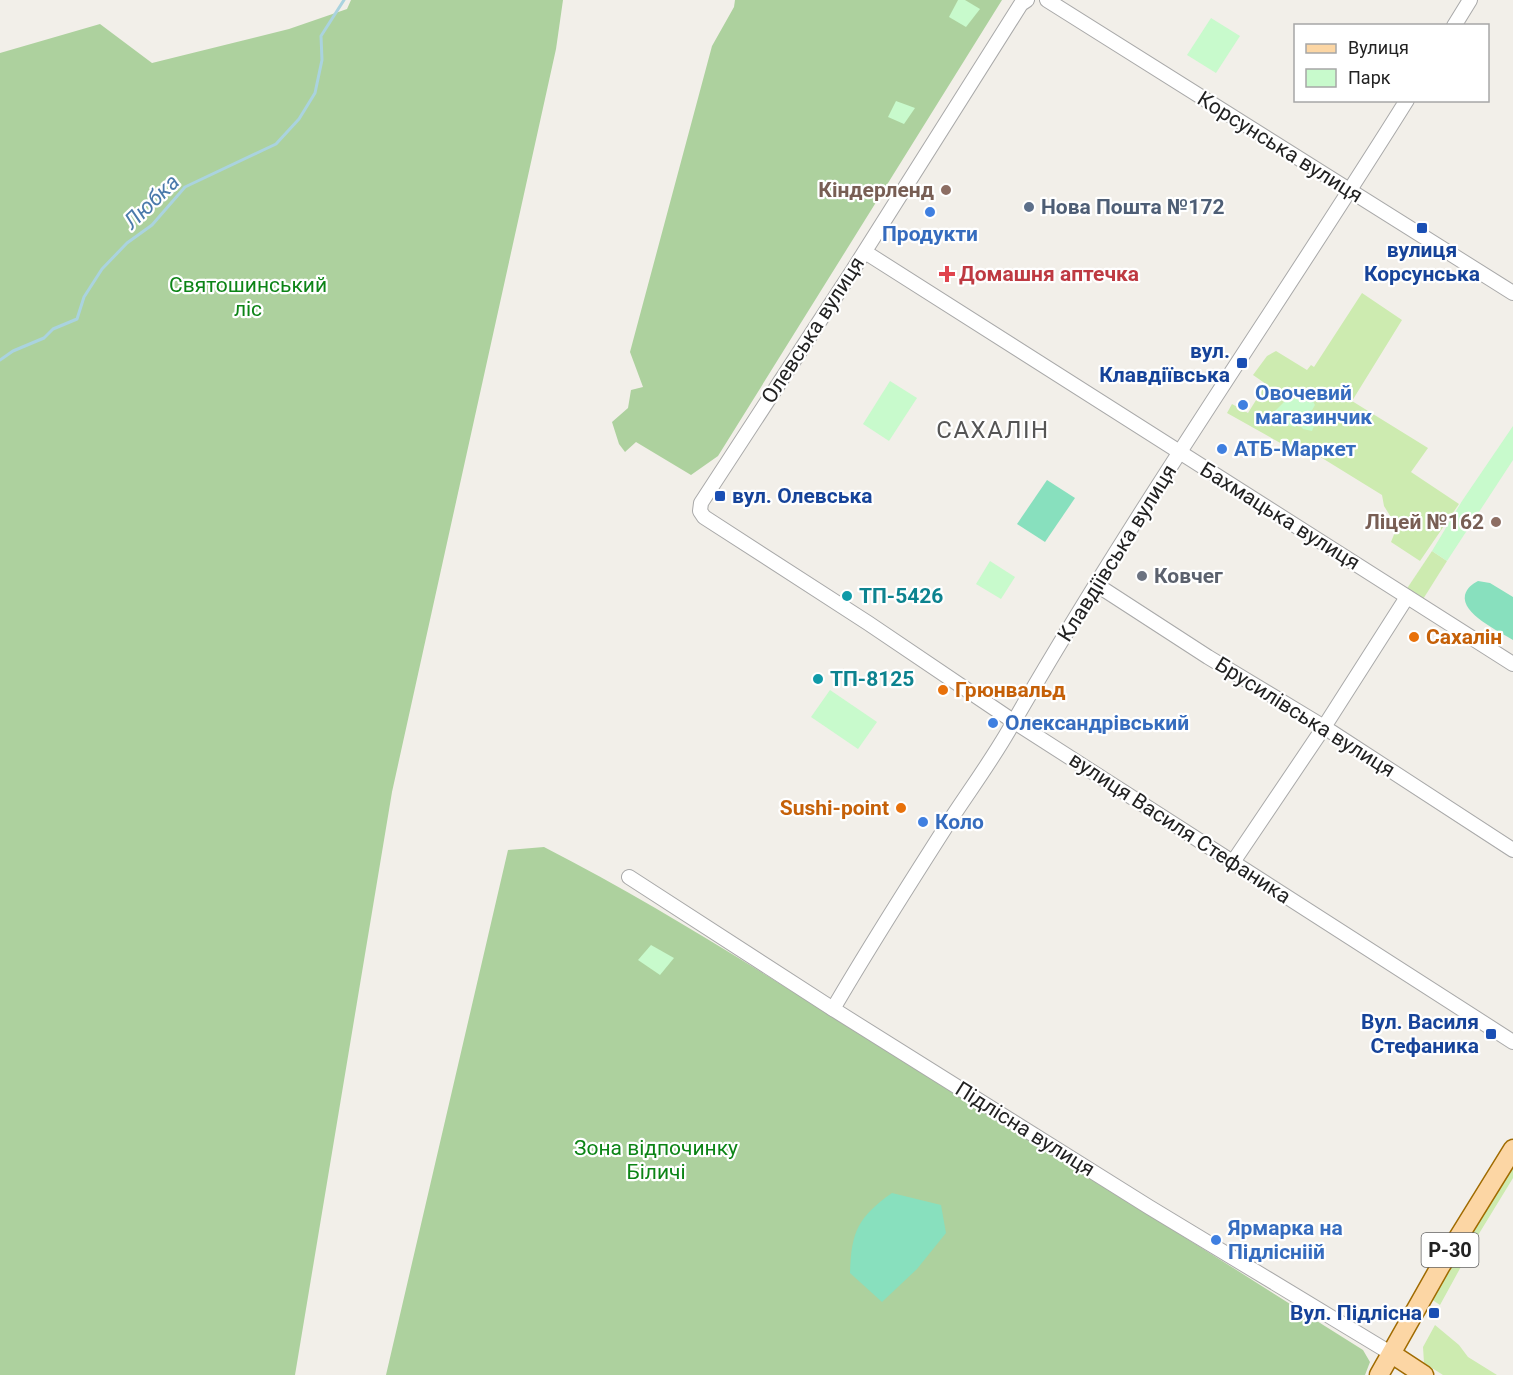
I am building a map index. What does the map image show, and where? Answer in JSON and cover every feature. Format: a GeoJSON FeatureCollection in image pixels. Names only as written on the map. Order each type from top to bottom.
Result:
{"type":"FeatureCollection","features":[{"type":"Feature","properties":{"kind":"main road","name":"Р-30"},"geometry":{"type":"LineString","coordinates":[[1379,1375],[1440,1267],[1513,1149]]}},
{"type":"Feature","properties":{"kind":"main road","name":"Підлісна вулиця"},"geometry":{"type":"LineString","coordinates":[[1392,1354],[1424,1375]]}},
{"type":"Feature","properties":{"kind":"street","name":"Олевська вулиця"},"geometry":{"type":"LineString","coordinates":[[700,511],[701,503],[865,252],[1021,4],[1027,0]]}},
{"type":"Feature","properties":{"kind":"street","name":"Корсунська вулиця"},"geometry":{"type":"LineString","coordinates":[[1047,0],[1513,293]]}},
{"type":"Feature","properties":{"kind":"street"},"geometry":{"type":"LineString","coordinates":[[1455,24],[1470,0]]}},
{"type":"Feature","properties":{"kind":"street","name":"Клавдіївська вулиця"},"geometry":{"type":"LineString","coordinates":[[833,1009],[1180,452],[1406,102]]}},
{"type":"Feature","properties":{"kind":"street","name":"Бахмацька вулиця"},"geometry":{"type":"LineString","coordinates":[[865,252],[1513,664]]}},
{"type":"Feature","properties":{"kind":"street","name":"вулиця Василя Стефаника"},"geometry":{"type":"LineString","coordinates":[[700,511],[704,517],[868,623],[1013,722],[1513,1042]]}},
{"type":"Feature","properties":{"kind":"street","name":"Брусилівська вулиця"},"geometry":{"type":"LineString","coordinates":[[1097,585],[1208,657],[1324,727],[1513,850]]}},
{"type":"Feature","properties":{"kind":"street"},"geometry":{"type":"LineString","coordinates":[[1233,862],[1324,727],[1407,597]]}},
{"type":"Feature","properties":{"kind":"street","name":"Підлісна вулиця"},"geometry":{"type":"LineString","coordinates":[[629,877],[833,1009],[1149,1207],[1392,1354]]}},
{"type":"Feature","properties":{"kind":"green space","name":"Святошинський ліс"},"geometry":{"type":"Polygon","coordinates":[[[351,0],[563,0],[556,49],[392,792],[295,1375],[0,1375],[0,53],[100,24],[152,63],[289,29],[347,9],[351,0]]]}},
{"type":"Feature","properties":{"kind":"green space"},"geometry":{"type":"Polygon","coordinates":[[[735,0],[1002,0],[718,456],[691,475],[636,442],[625,452],[619,444],[612,422],[628,408],[631,390],[643,387],[630,352],[712,46],[734,7],[735,0]]]}},
{"type":"Feature","properties":{"kind":"green space"},"geometry":{"type":"Polygon","coordinates":[[[958,0],[965,0],[980,9],[966,27],[949,17],[958,0]]]}},
{"type":"Feature","properties":{"kind":"green space"},"geometry":{"type":"Polygon","coordinates":[[[1211,18],[1240,36],[1216,73],[1187,55],[1211,18]]]}},
{"type":"Feature","properties":{"kind":"green space"},"geometry":{"type":"Polygon","coordinates":[[[896,101],[915,108],[904,124],[888,117],[896,101]]]}},
{"type":"Feature","properties":{"kind":"green space"},"geometry":{"type":"Polygon","coordinates":[[[1362,293],[1402,320],[1352,401],[1428,448],[1411,472],[1459,504],[1420,561],[1391,542],[1395,532],[1394,522],[1384,506],[1382,495],[1301,445],[1295,448],[1289,444],[1284,445],[1227,413],[1232,404],[1248,413],[1266,384],[1253,375],[1267,356],[1276,351],[1307,370],[1311,365],[1314,367],[1362,293]]]}},
{"type":"Feature","properties":{"kind":"green space"},"geometry":{"type":"Polygon","coordinates":[[[890,381],[917,398],[889,441],[863,424],[890,381]]]}},
{"type":"Feature","properties":{"kind":"green space"},"geometry":{"type":"Polygon","coordinates":[[[1292,394],[1309,394],[1315,405],[1311,412],[1316,421],[1312,431],[1303,429],[1299,424],[1295,427],[1281,424],[1275,411],[1292,394]]]}},
{"type":"Feature","properties":{"kind":"green space"},"geometry":{"type":"Polygon","coordinates":[[[1513,426],[1513,460],[1447,561],[1432,551],[1462,501],[1513,426]]]}},
{"type":"Feature","properties":{"kind":"green space"},"geometry":{"type":"Polygon","coordinates":[[[1047,480],[1075,498],[1045,542],[1017,524],[1047,480]]]}},
{"type":"Feature","properties":{"kind":"green space"},"geometry":{"type":"Polygon","coordinates":[[[1432,551],[1447,561],[1420,604],[1404,593],[1432,551]]]}},
{"type":"Feature","properties":{"kind":"green space"},"geometry":{"type":"Polygon","coordinates":[[[990,561],[1015,577],[1001,599],[976,584],[990,561]]]}},
{"type":"Feature","properties":{"kind":"green space"},"geometry":{"type":"Polygon","coordinates":[[[1478,581],[1490,583],[1513,597],[1513,640],[1482,621],[1469,609],[1465,602],[1465,595],[1467,590],[1478,581]]]}},
{"type":"Feature","properties":{"kind":"green space"},"geometry":{"type":"Polygon","coordinates":[[[830,690],[877,722],[858,749],[811,717],[830,690]]]}},
{"type":"Feature","properties":{"kind":"green space","name":"Зона відпочинку Біличі"},"geometry":{"type":"Polygon","coordinates":[[[544,847],[718,946],[1363,1350],[1370,1362],[1365,1375],[386,1375],[508,850],[544,847]]]}},
{"type":"Feature","properties":{"kind":"green space"},"geometry":{"type":"Polygon","coordinates":[[[651,945],[674,958],[660,975],[638,960],[651,945]]]}},
{"type":"Feature","properties":{"kind":"green space"},"geometry":{"type":"Polygon","coordinates":[[[1513,1160],[1513,1178],[1440,1305],[1431,1299],[1513,1160]]]}},
{"type":"Feature","properties":{"kind":"green space"},"geometry":{"type":"Polygon","coordinates":[[[892,1193],[941,1205],[946,1233],[917,1269],[882,1302],[850,1273],[852,1247],[864,1218],[892,1193]]]}},
{"type":"Feature","properties":{"kind":"green space"},"geometry":{"type":"Polygon","coordinates":[[[1435,1325],[1459,1345],[1468,1357],[1497,1375],[1443,1375],[1424,1363],[1423,1347],[1435,1325]]]}},
{"type":"Feature","properties":{"kind":"waterway","name":"Любка"},"geometry":{"type":"LineString","coordinates":[[0,360],[13,351],[44,338],[53,329],[77,319],[84,297],[102,269],[127,243],[152,225],[185,187],[276,144],[299,119],[315,93],[322,60],[321,36],[344,0]]}},
{"type":"Feature","properties":{"kind":"place","name":"Кіндерленд"},"geometry":{"type":"Point","coordinates":[946,190]}},
{"type":"Feature","properties":{"kind":"place","name":"Нова Пошта №172"},"geometry":{"type":"Point","coordinates":[1029,207]}},
{"type":"Feature","properties":{"kind":"place","name":"Продукти"},"geometry":{"type":"Point","coordinates":[930,212]}},
{"type":"Feature","properties":{"kind":"place","name":"вулиця Корсунська"},"geometry":{"type":"Point","coordinates":[1422,228]}},
{"type":"Feature","properties":{"kind":"place","name":"Домашня аптечка"},"geometry":{"type":"Point","coordinates":[947,274]}},
{"type":"Feature","properties":{"kind":"place","name":"вул. Клавдіївська"},"geometry":{"type":"Point","coordinates":[1242,363]}},
{"type":"Feature","properties":{"kind":"place","name":"Овочевий магазинчик"},"geometry":{"type":"Point","coordinates":[1243,405]}},
{"type":"Feature","properties":{"kind":"place","name":"АТБ-Маркет"},"geometry":{"type":"Point","coordinates":[1222,449]}},
{"type":"Feature","properties":{"kind":"place","name":"вул. Олевська"},"geometry":{"type":"Point","coordinates":[720,496]}},
{"type":"Feature","properties":{"kind":"place","name":"Ліцей №162"},"geometry":{"type":"Point","coordinates":[1496,522]}},
{"type":"Feature","properties":{"kind":"place","name":"Ковчег"},"geometry":{"type":"Point","coordinates":[1142,576]}},
{"type":"Feature","properties":{"kind":"place","name":"ТП-5426"},"geometry":{"type":"Point","coordinates":[847,596]}},
{"type":"Feature","properties":{"kind":"place","name":"Сахалін"},"geometry":{"type":"Point","coordinates":[1414,637]}},
{"type":"Feature","properties":{"kind":"place","name":"ТП-8125"},"geometry":{"type":"Point","coordinates":[818,679]}},
{"type":"Feature","properties":{"kind":"place","name":"Грюнвальд"},"geometry":{"type":"Point","coordinates":[943,690]}},
{"type":"Feature","properties":{"kind":"place","name":"Олександрівський"},"geometry":{"type":"Point","coordinates":[993,723]}},
{"type":"Feature","properties":{"kind":"place","name":"Sushi-point"},"geometry":{"type":"Point","coordinates":[901,808]}},
{"type":"Feature","properties":{"kind":"place","name":"Коло"},"geometry":{"type":"Point","coordinates":[923,822]}},
{"type":"Feature","properties":{"kind":"place","name":"Вул. Василя Стефаника"},"geometry":{"type":"Point","coordinates":[1491,1034]}},
{"type":"Feature","properties":{"kind":"place","name":"Ярмарка на Підлісніій"},"geometry":{"type":"Point","coordinates":[1216,1240]}},
{"type":"Feature","properties":{"kind":"place","name":"Вул. Підлісна"},"geometry":{"type":"Point","coordinates":[1434,1313]}},
{"type":"Feature","properties":{"kind":"district","name":"САХАЛІН"},"geometry":{"type":"Point","coordinates":[993,430]}}]}
